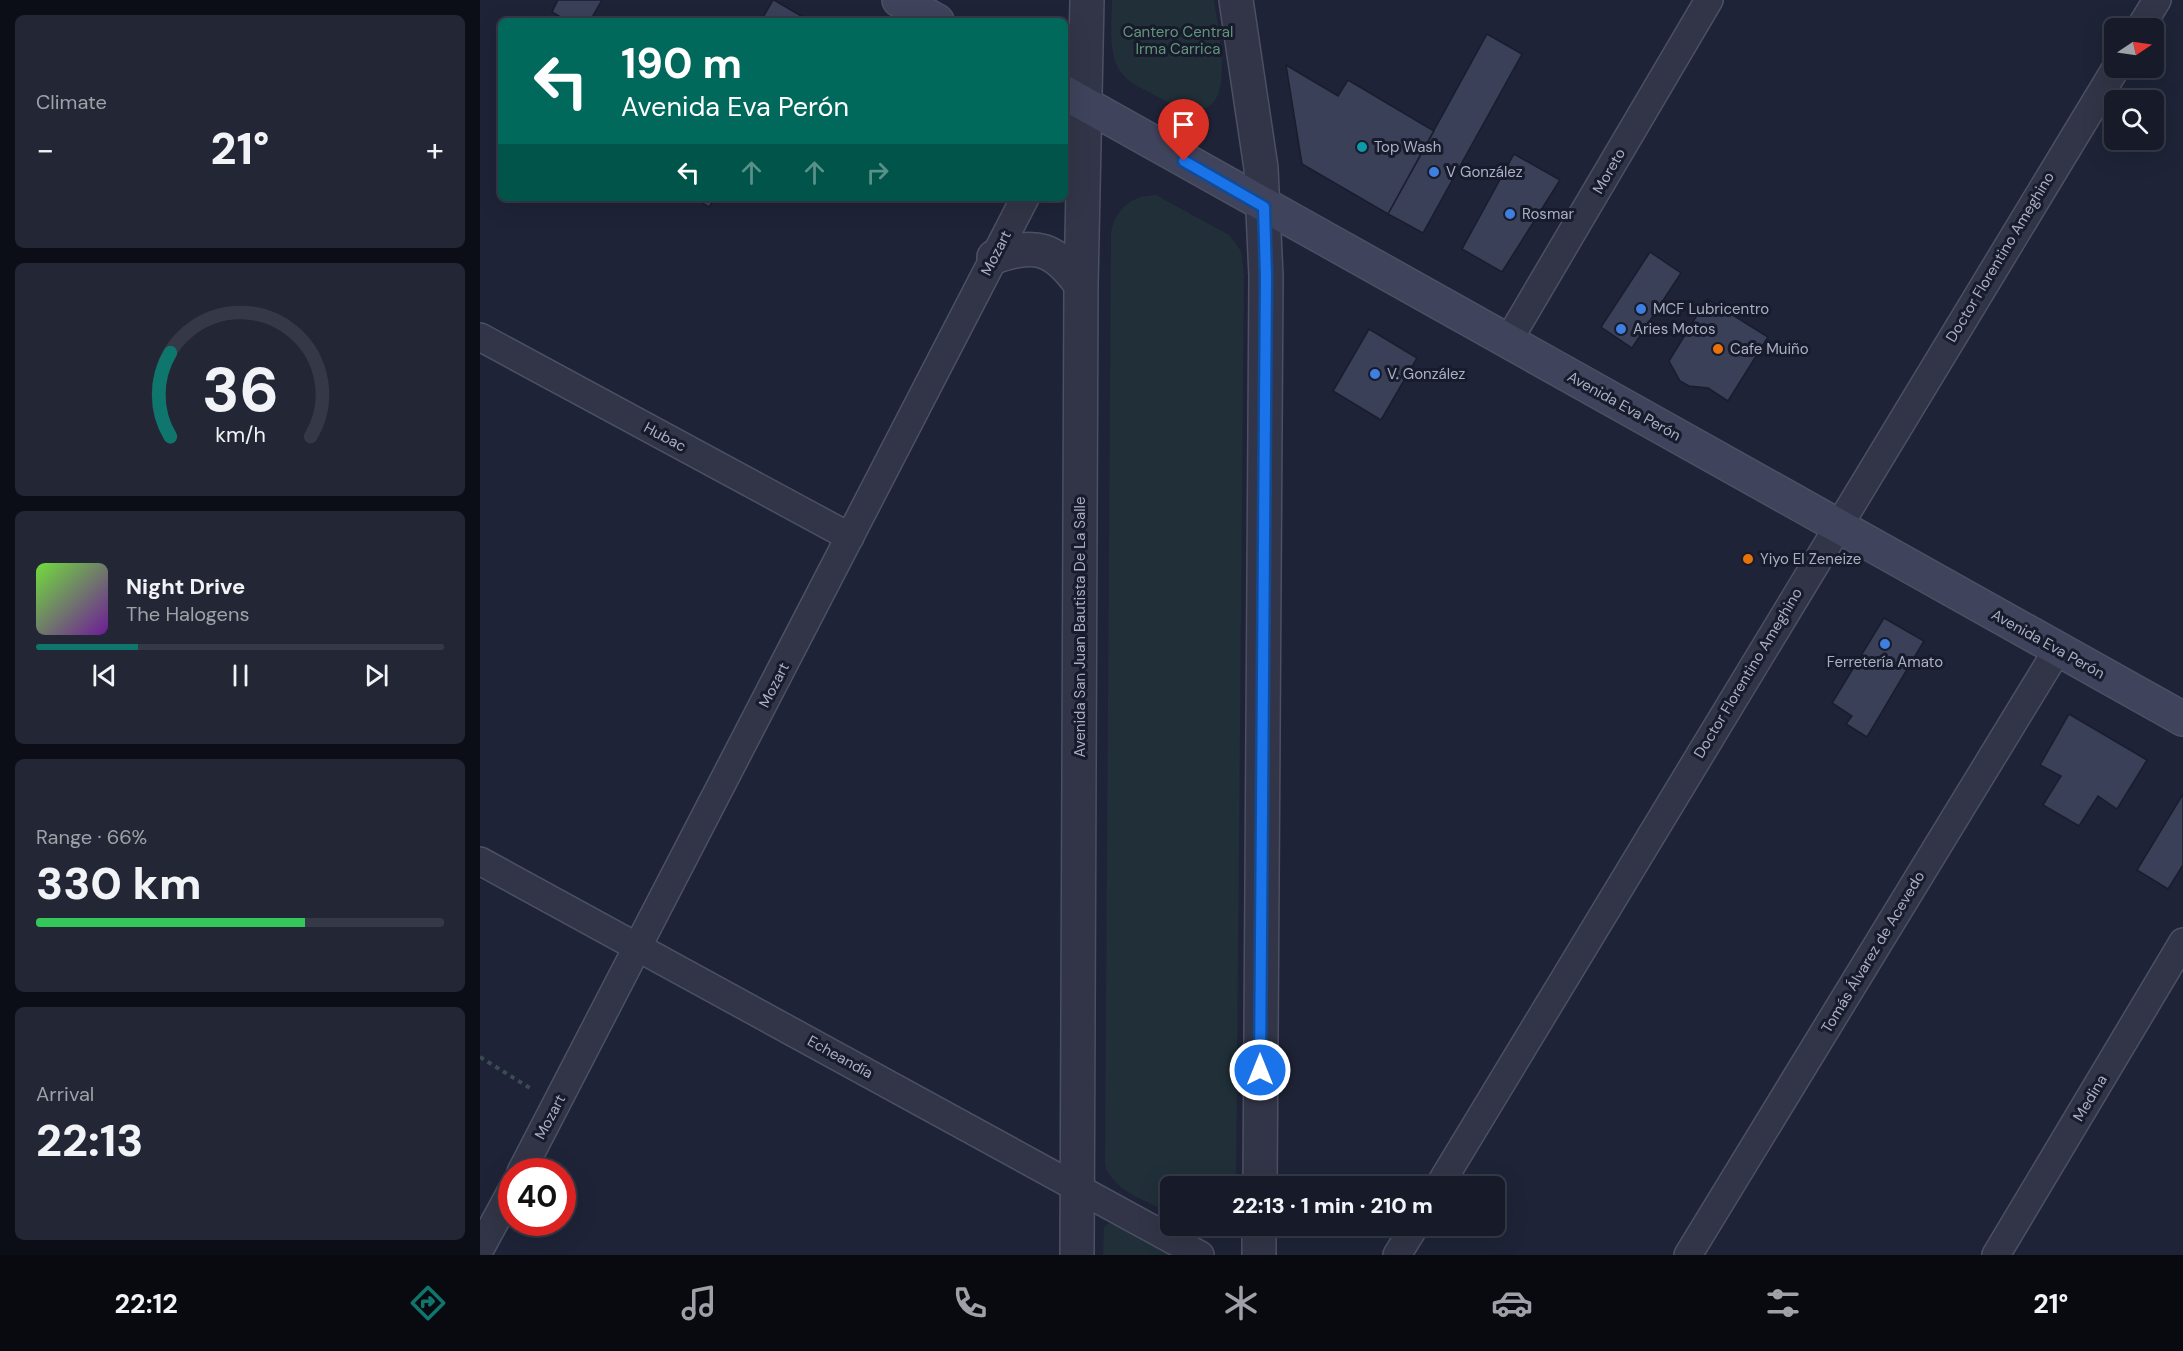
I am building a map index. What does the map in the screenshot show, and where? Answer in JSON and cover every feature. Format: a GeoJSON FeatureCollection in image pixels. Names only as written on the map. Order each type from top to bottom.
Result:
{"type":"FeatureCollection","features":[{"type":"Feature","properties":{"kind":"main road"},"geometry":{"type":"LineString","coordinates":[[899,0],[932,18]]}},
{"type":"Feature","properties":{"kind":"main road","name":"Avenida Eva Perón"},"geometry":{"type":"LineString","coordinates":[[1071,109],[1264,207],[2183,719]]}},
{"type":"Feature","properties":{"kind":"street","name":"Avenida San Juan Bautista De La Salle"},"geometry":{"type":"LineString","coordinates":[[1077,1255],[1081,285],[1071,109],[1087,0]]}},
{"type":"Feature","properties":{"kind":"street"},"geometry":{"type":"LineString","coordinates":[[1236,0],[1264,207],[1266,288],[1260,1176]]}},
{"type":"Feature","properties":{"kind":"street","name":"Moreto"},"geometry":{"type":"LineString","coordinates":[[1508,341],[1709,0]]}},
{"type":"Feature","properties":{"kind":"street"},"geometry":{"type":"LineString","coordinates":[[2146,18],[2157,0]]}},
{"type":"Feature","properties":{"kind":"street","name":"Doctor Florentino Ameghino"},"geometry":{"type":"LineString","coordinates":[[1445,1176],[2110,78]]}},
{"type":"Feature","properties":{"kind":"street","name":"Mozart"},"geometry":{"type":"LineString","coordinates":[[528,1158],[1022,201]]}},
{"type":"Feature","properties":{"kind":"street"},"geometry":{"type":"LineString","coordinates":[[994,257],[1018,248],[1043,251],[1066,263],[1081,285]]}},
{"type":"Feature","properties":{"kind":"street","name":"Hubac"},"geometry":{"type":"LineString","coordinates":[[480,337],[850,537]]}},
{"type":"Feature","properties":{"kind":"street","name":"Tomás Álvarez de Acevedo"},"geometry":{"type":"LineString","coordinates":[[1688,1255],[2058,649]]}},
{"type":"Feature","properties":{"kind":"street","name":"Echeandía"},"geometry":{"type":"LineString","coordinates":[[480,861],[1200,1255]]}},
{"type":"Feature","properties":{"kind":"street","name":"Medina"},"geometry":{"type":"LineString","coordinates":[[1996,1255],[2183,942]]}},
{"type":"Feature","properties":{"kind":"street"},"geometry":{"type":"LineString","coordinates":[[480,1249],[498,1216]]}},
{"type":"Feature","properties":{"kind":"street"},"geometry":{"type":"LineString","coordinates":[[1259,1236],[1259,1255]]}},
{"type":"Feature","properties":{"kind":"street"},"geometry":{"type":"LineString","coordinates":[[1397,1255],[1409,1236]]}},
{"type":"Feature","properties":{"kind":"path"},"geometry":{"type":"LineString","coordinates":[[480,1058],[556,1105]]}},
{"type":"Feature","properties":{"kind":"green space","name":"Cantero Central Irma Carrica"},"geometry":{"type":"Polygon","coordinates":[[[1112,0],[1214,0],[1222,62],[1221,82],[1216,98],[1206,108],[1188,109],[1162,99],[1126,78],[1118,68],[1113,52],[1112,0]]]}},
{"type":"Feature","properties":{"kind":"green space"},"geometry":{"type":"Polygon","coordinates":[[[1156,195],[1229,235],[1241,251],[1244,274],[1236,1176],[1160,1176],[1160,1208],[1132,1194],[1115,1182],[1105,1165],[1111,233],[1120,211],[1132,201],[1156,195]]]}},
{"type":"Feature","properties":{"kind":"green space"},"geometry":{"type":"Polygon","coordinates":[[[1109,1223],[1170,1255],[1103,1255],[1104,1227],[1109,1223]]]}},
{"type":"Feature","properties":{"kind":"building"},"geometry":{"type":"Polygon","coordinates":[[[558,0],[602,0],[592,18],[562,18],[552,12],[558,0]]]}},
{"type":"Feature","properties":{"kind":"building"},"geometry":{"type":"Polygon","coordinates":[[[774,0],[805,18],[763,18],[774,0]]]}},
{"type":"Feature","properties":{"kind":"building","name":"V González"},"geometry":{"type":"Polygon","coordinates":[[[1487,34],[1522,54],[1423,233],[1388,214],[1487,34]]]}},
{"type":"Feature","properties":{"kind":"building","name":"Top Wash"},"geometry":{"type":"Polygon","coordinates":[[[1286,65],[1338,96],[1348,80],[1434,131],[1388,214],[1302,164],[1286,65]]]}},
{"type":"Feature","properties":{"kind":"building","name":"Rosmar"},"geometry":{"type":"Polygon","coordinates":[[[1514,154],[1560,180],[1502,272],[1462,249],[1514,154]]]}},
{"type":"Feature","properties":{"kind":"building"},"geometry":{"type":"Polygon","coordinates":[[[699,201],[713,201],[709,207],[699,201]]]}},
{"type":"Feature","properties":{"kind":"building"},"geometry":{"type":"Polygon","coordinates":[[[1650,252],[1681,273],[1632,348],[1601,327],[1650,252]]]}},
{"type":"Feature","properties":{"kind":"building","name":"Cafe Muiño"},"geometry":{"type":"Polygon","coordinates":[[[1707,299],[1768,337],[1728,401],[1708,388],[1689,386],[1680,381],[1669,361],[1707,299]]]}},
{"type":"Feature","properties":{"kind":"building","name":"V. González"},"geometry":{"type":"Polygon","coordinates":[[[1369,329],[1417,358],[1381,420],[1333,391],[1369,329]]]}},
{"type":"Feature","properties":{"kind":"building"},"geometry":{"type":"Polygon","coordinates":[[[1884,618],[1924,641],[1867,737],[1846,724],[1852,716],[1832,703],[1884,618]]]}},
{"type":"Feature","properties":{"kind":"building"},"geometry":{"type":"Polygon","coordinates":[[[2069,714],[2147,760],[2117,809],[2098,796],[2079,826],[2043,805],[2061,776],[2040,765],[2069,714]]]}},
{"type":"Feature","properties":{"kind":"building"},"geometry":{"type":"Polygon","coordinates":[[[2183,794],[2183,865],[2168,889],[2137,870],[2183,794]]]}},
{"type":"Feature","properties":{"kind":"place","name":"Top Wash"},"geometry":{"type":"Point","coordinates":[1362,147]}},
{"type":"Feature","properties":{"kind":"place","name":"V González"},"geometry":{"type":"Point","coordinates":[1434,172]}},
{"type":"Feature","properties":{"kind":"place","name":"Rosmar"},"geometry":{"type":"Point","coordinates":[1510,214]}},
{"type":"Feature","properties":{"kind":"place","name":"MCF Lubricentro"},"geometry":{"type":"Point","coordinates":[1641,309]}},
{"type":"Feature","properties":{"kind":"place","name":"Aries Motos"},"geometry":{"type":"Point","coordinates":[1621,329]}},
{"type":"Feature","properties":{"kind":"place","name":"Cafe Muiño"},"geometry":{"type":"Point","coordinates":[1718,349]}},
{"type":"Feature","properties":{"kind":"place","name":"V. González"},"geometry":{"type":"Point","coordinates":[1375,374]}},
{"type":"Feature","properties":{"kind":"place","name":"Yiyo El Zeneize"},"geometry":{"type":"Point","coordinates":[1748,559]}},
{"type":"Feature","properties":{"kind":"place","name":"Ferretería Amato"},"geometry":{"type":"Point","coordinates":[1885,644]}},
{"type":"Feature","properties":{"kind":"route"},"geometry":{"type":"LineString","coordinates":[[1184,161],[1264,207],[1266,276],[1260,1070]]}}]}
